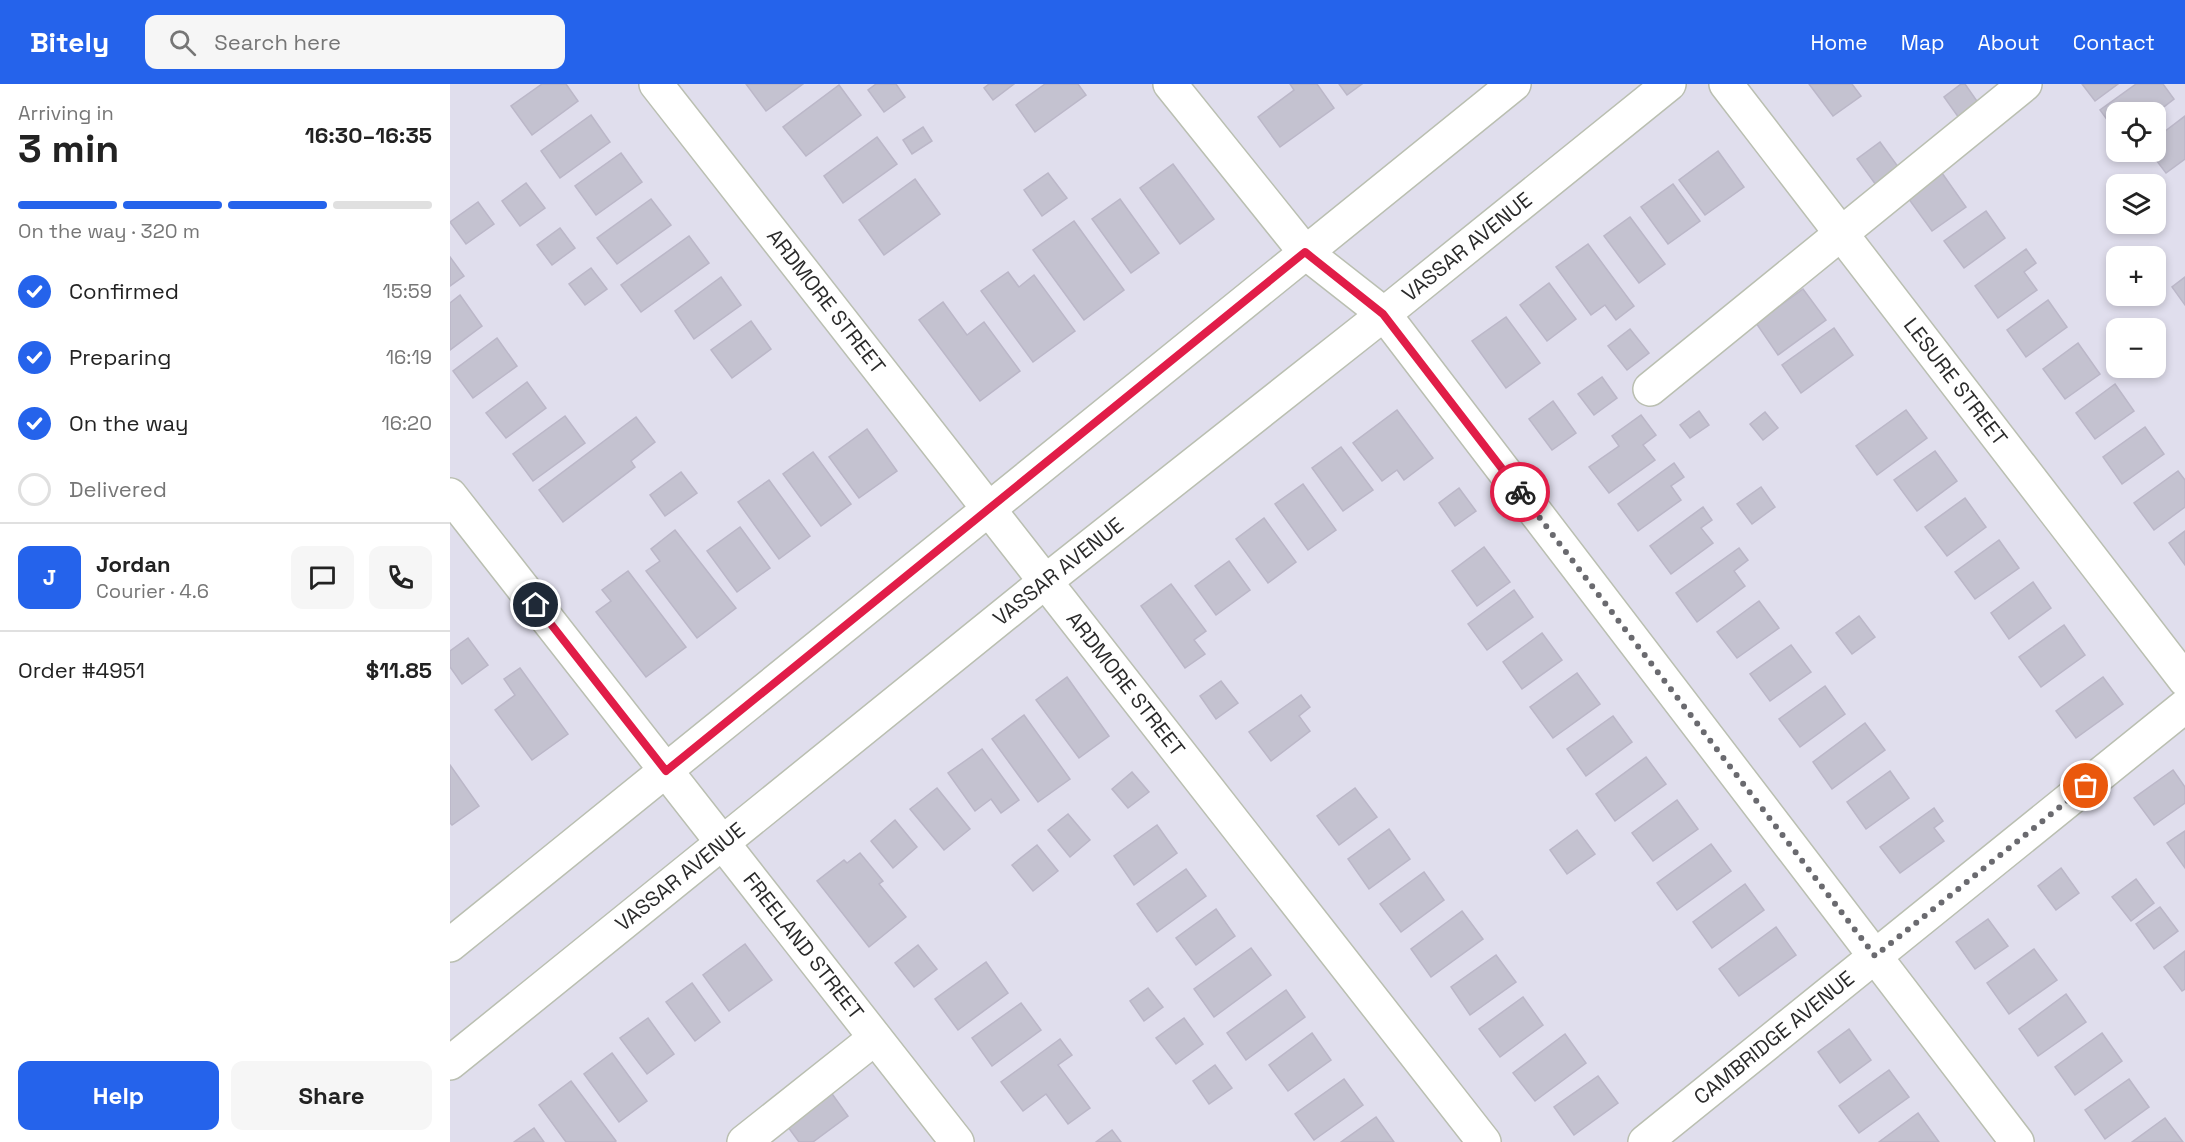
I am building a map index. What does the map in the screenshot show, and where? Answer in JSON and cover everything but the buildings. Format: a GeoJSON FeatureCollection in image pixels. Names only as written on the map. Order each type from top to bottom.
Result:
{"type":"FeatureCollection","features":[{"type":"Feature","properties":{"kind":"street","name":"ARDMORE STREET"},"geometry":{"type":"LineString","coordinates":[[656,84],[1484,1142]]}},
{"type":"Feature","properties":{"kind":"street"},"geometry":{"type":"LineString","coordinates":[[1170,84],[1305,252],[1383,314],[2017,1142]]}},
{"type":"Feature","properties":{"kind":"street"},"geometry":{"type":"LineString","coordinates":[[450,945],[1514,84]]}},
{"type":"Feature","properties":{"kind":"street","name":"VASSAR AVENUE"},"geometry":{"type":"LineString","coordinates":[[450,1063],[1046,581],[1669,84]]}},
{"type":"Feature","properties":{"kind":"street","name":"LESURE STREET"},"geometry":{"type":"LineString","coordinates":[[1726,84],[2185,680]]}},
{"type":"Feature","properties":{"kind":"street"},"geometry":{"type":"LineString","coordinates":[[1650,389],[2025,84]]}},
{"type":"Feature","properties":{"kind":"street","name":"FREELAND STREET"},"geometry":{"type":"LineString","coordinates":[[450,495],[957,1142]]}},
{"type":"Feature","properties":{"kind":"street","name":"CAMBRIDGE AVENUE"},"geometry":{"type":"LineString","coordinates":[[1645,1142],[2185,706]]}},
{"type":"Feature","properties":{"kind":"street"},"geometry":{"type":"LineString","coordinates":[[744,1142],[875,1038]]}},
{"type":"Feature","properties":{"kind":"way so far"},"geometry":{"type":"LineString","coordinates":[[1520,492],[1875,956],[2086,786]]}},
{"type":"Feature","properties":{"kind":"route"},"geometry":{"type":"LineString","coordinates":[[536,605],[666,771],[1305,252],[1383,314],[1520,492]]}}]}
